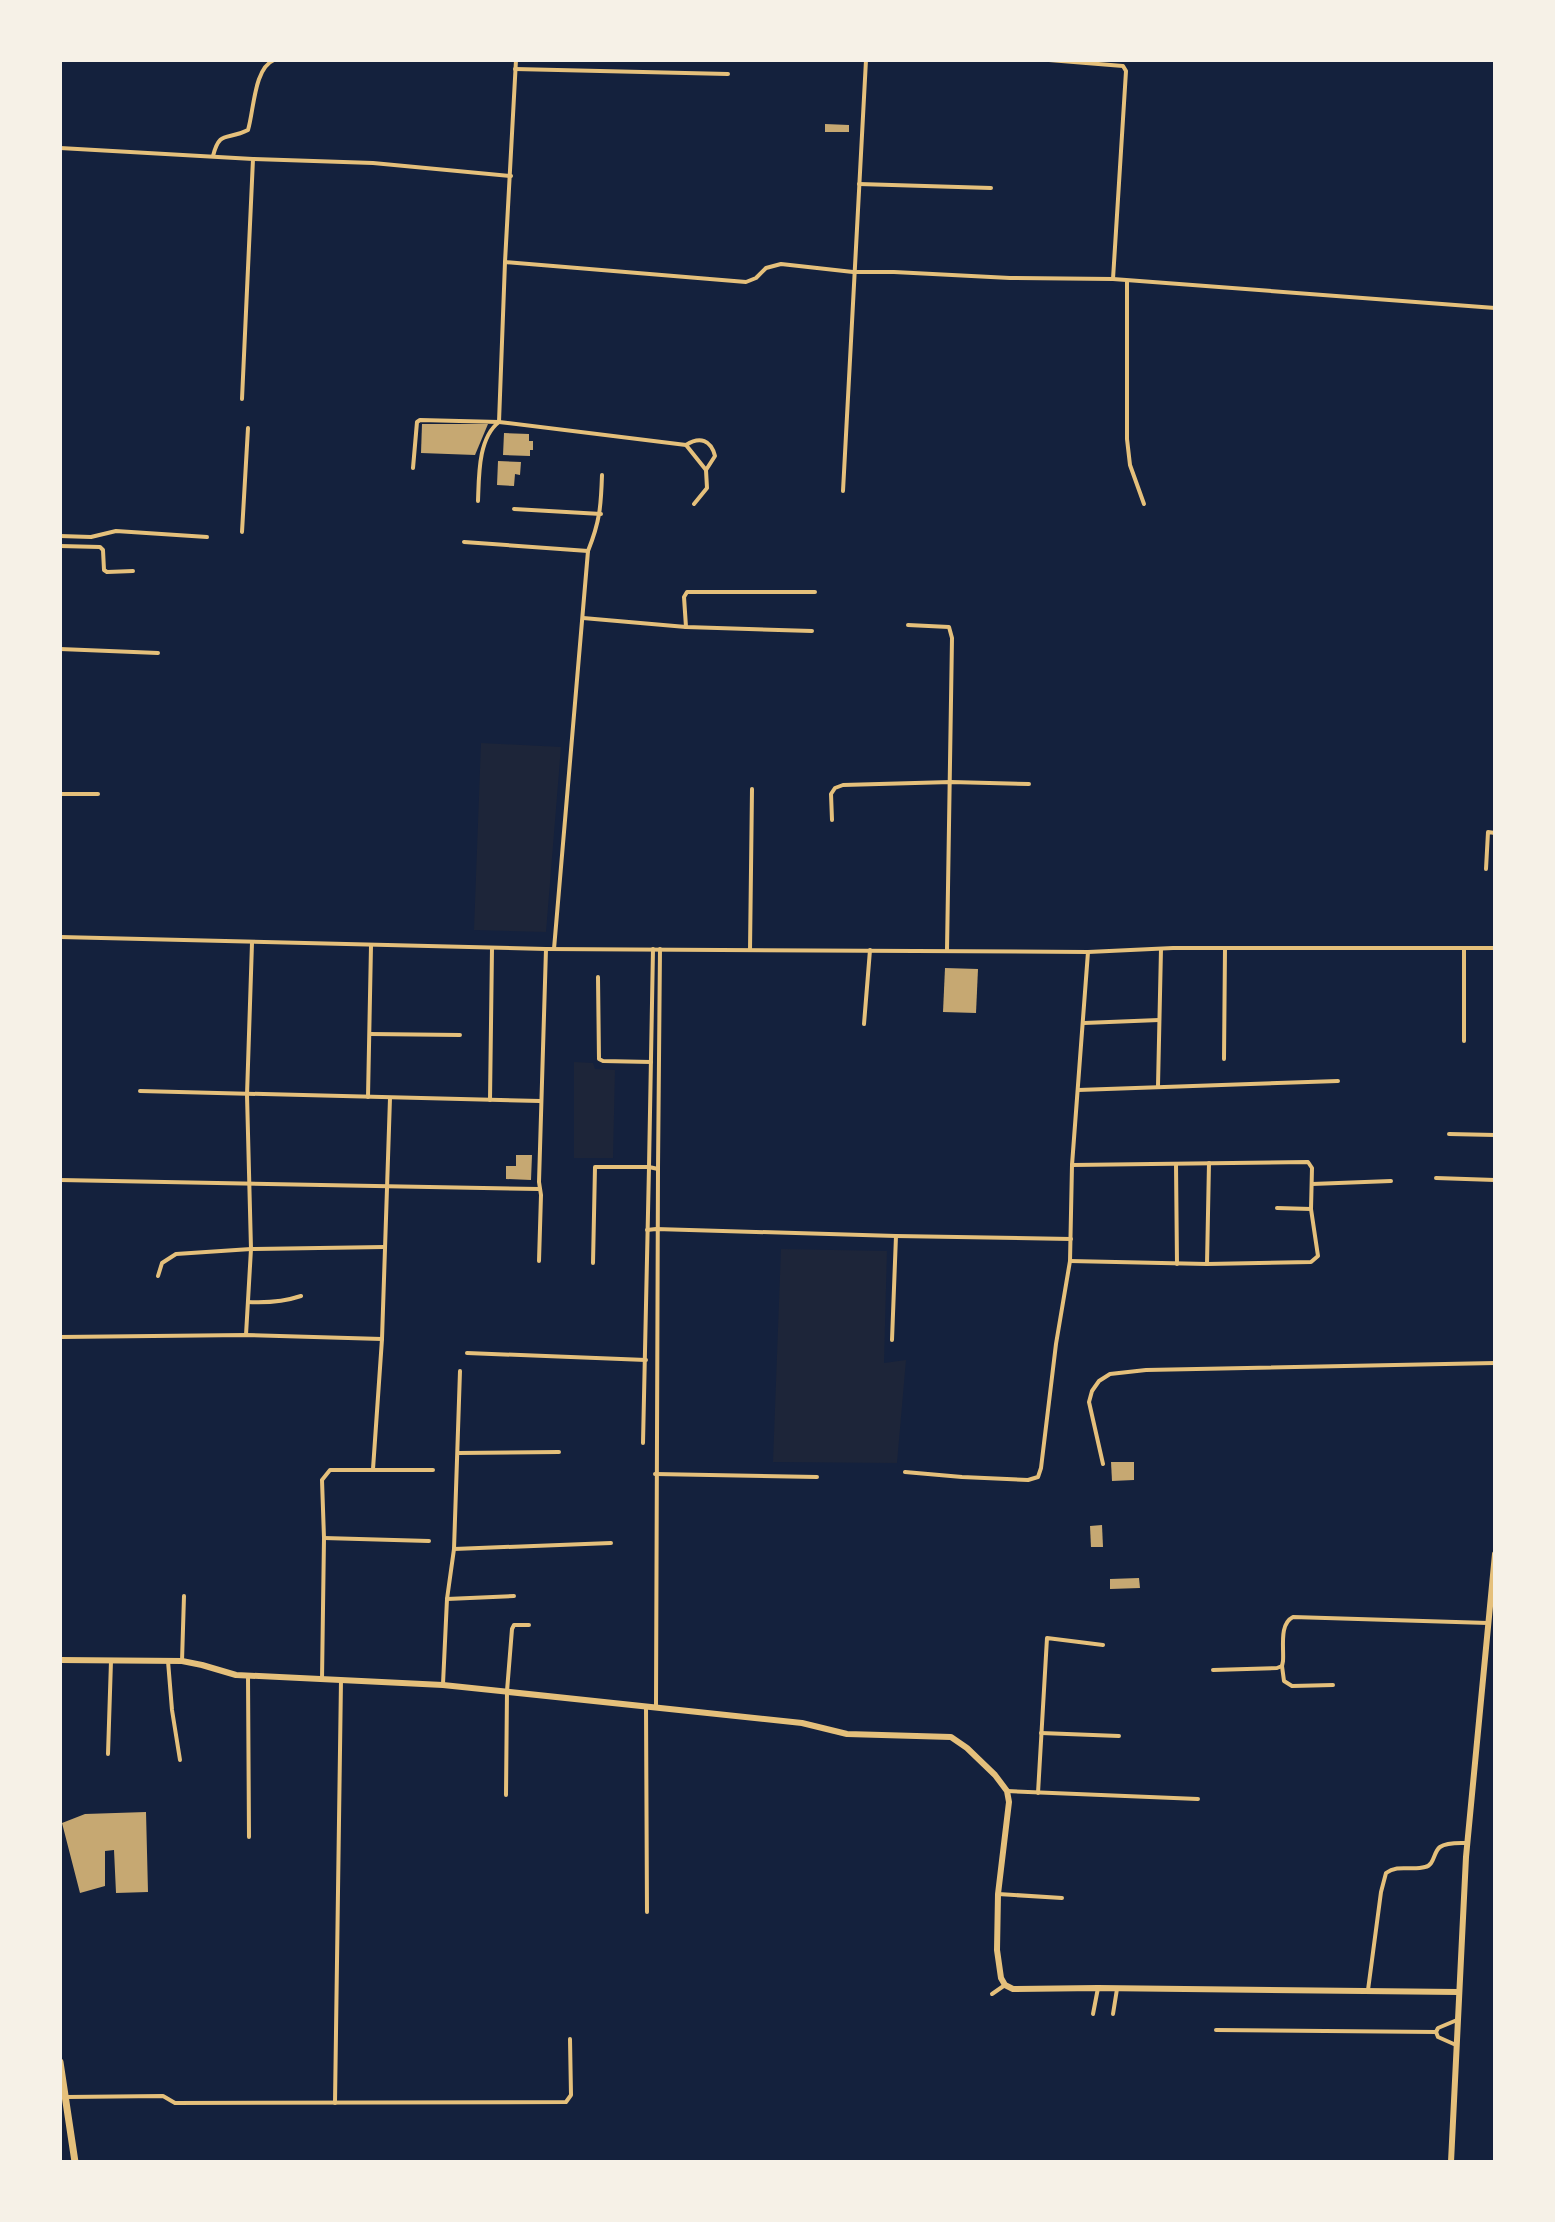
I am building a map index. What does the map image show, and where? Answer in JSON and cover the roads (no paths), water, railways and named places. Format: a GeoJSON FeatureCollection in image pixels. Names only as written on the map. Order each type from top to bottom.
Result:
{"type":"FeatureCollection","features":[{"type":"Feature","properties":{"kind":"highway"},"geometry":{"type":"LineString","coordinates":[[60,2062],[75,2162]]}},
{"type":"Feature","properties":{"kind":"street"},"geometry":{"type":"LineString","coordinates":[[213,156],[220,139],[248,130],[260,73],[266,63],[274,60]]}},
{"type":"Feature","properties":{"kind":"street"},"geometry":{"type":"LineString","coordinates":[[499,422],[516,60]]}},
{"type":"Feature","properties":{"kind":"street"},"geometry":{"type":"LineString","coordinates":[[843,491],[866,60]]}},
{"type":"Feature","properties":{"kind":"street"},"geometry":{"type":"LineString","coordinates":[[1049,60],[1123,66],[1126,71],[1113,279]]}},
{"type":"Feature","properties":{"kind":"street"},"geometry":{"type":"LineString","coordinates":[[515,69],[728,74]]}},
{"type":"Feature","properties":{"kind":"street"},"geometry":{"type":"LineString","coordinates":[[60,148],[373,163],[511,176]]}},
{"type":"Feature","properties":{"kind":"street"},"geometry":{"type":"LineString","coordinates":[[242,399],[253,159]]}},
{"type":"Feature","properties":{"kind":"street"},"geometry":{"type":"LineString","coordinates":[[859,184],[991,188]]}},
{"type":"Feature","properties":{"kind":"street"},"geometry":{"type":"LineString","coordinates":[[505,262],[746,282],[756,278],[766,268],[781,264],[853,272],[1113,279],[1495,308]]}},
{"type":"Feature","properties":{"kind":"street"},"geometry":{"type":"LineString","coordinates":[[1127,281],[1127,439],[1130,465],[1144,504]]}},
{"type":"Feature","properties":{"kind":"street"},"geometry":{"type":"LineString","coordinates":[[413,468],[417,422],[420,420],[499,422],[686,445],[706,470],[707,488],[694,504]]}},
{"type":"Feature","properties":{"kind":"street"},"geometry":{"type":"LineString","coordinates":[[478,501],[481,454],[492,427],[499,422]]}},
{"type":"Feature","properties":{"kind":"street"},"geometry":{"type":"LineString","coordinates":[[242,532],[248,428]]}},
{"type":"Feature","properties":{"kind":"street"},"geometry":{"type":"LineString","coordinates":[[686,445],[701,440],[713,447],[715,456],[706,470]]}},
{"type":"Feature","properties":{"kind":"street"},"geometry":{"type":"LineString","coordinates":[[554,949],[588,551],[601,514],[602,475]]}},
{"type":"Feature","properties":{"kind":"street"},"geometry":{"type":"LineString","coordinates":[[514,509],[601,514]]}},
{"type":"Feature","properties":{"kind":"street"},"geometry":{"type":"LineString","coordinates":[[60,536],[91,537],[116,531],[207,537]]}},
{"type":"Feature","properties":{"kind":"street"},"geometry":{"type":"LineString","coordinates":[[464,542],[588,551]]}},
{"type":"Feature","properties":{"kind":"street"},"geometry":{"type":"LineString","coordinates":[[60,546],[100,547],[107,572],[133,571]]}},
{"type":"Feature","properties":{"kind":"street"},"geometry":{"type":"LineString","coordinates":[[686,627],[687,592],[815,592]]}},
{"type":"Feature","properties":{"kind":"street"},"geometry":{"type":"LineString","coordinates":[[583,618],[686,627],[812,631]]}},
{"type":"Feature","properties":{"kind":"street"},"geometry":{"type":"LineString","coordinates":[[908,625],[949,627],[952,638],[947,950]]}},
{"type":"Feature","properties":{"kind":"street"},"geometry":{"type":"LineString","coordinates":[[60,649],[158,653]]}},
{"type":"Feature","properties":{"kind":"street"},"geometry":{"type":"LineString","coordinates":[[832,820],[831,794],[843,785],[951,782],[1029,784]]}},
{"type":"Feature","properties":{"kind":"street"},"geometry":{"type":"LineString","coordinates":[[750,950],[752,789]]}},
{"type":"Feature","properties":{"kind":"street"},"geometry":{"type":"LineString","coordinates":[[60,794],[98,794]]}},
{"type":"Feature","properties":{"kind":"street"},"geometry":{"type":"LineString","coordinates":[[1486,869],[1488,832],[1495,833]]}},
{"type":"Feature","properties":{"kind":"street"},"geometry":{"type":"LineString","coordinates":[[60,937],[546,949],[1088,952],[1225,948],[1495,948]]}},
{"type":"Feature","properties":{"kind":"street"},"geometry":{"type":"LineString","coordinates":[[246,1335],[251,1249],[247,1095],[252,943]]}},
{"type":"Feature","properties":{"kind":"street"},"geometry":{"type":"LineString","coordinates":[[368,1097],[371,946]]}},
{"type":"Feature","properties":{"kind":"street"},"geometry":{"type":"LineString","coordinates":[[490,1100],[492,948]]}},
{"type":"Feature","properties":{"kind":"street"},"geometry":{"type":"LineString","coordinates":[[1224,1059],[1225,948]]}},
{"type":"Feature","properties":{"kind":"street"},"geometry":{"type":"LineString","coordinates":[[1464,948],[1464,1041]]}},
{"type":"Feature","properties":{"kind":"street"},"geometry":{"type":"LineString","coordinates":[[539,1261],[540,1101],[546,949]]}},
{"type":"Feature","properties":{"kind":"street"},"geometry":{"type":"LineString","coordinates":[[643,1443],[653,949]]}},
{"type":"Feature","properties":{"kind":"street"},"geometry":{"type":"LineString","coordinates":[[656,1706],[656,1229],[660,949]]}},
{"type":"Feature","properties":{"kind":"street"},"geometry":{"type":"LineString","coordinates":[[1158,1086],[1161,949]]}},
{"type":"Feature","properties":{"kind":"street"},"geometry":{"type":"LineString","coordinates":[[864,1024],[870,950]]}},
{"type":"Feature","properties":{"kind":"street"},"geometry":{"type":"LineString","coordinates":[[905,1472],[1028,1480],[1038,1477],[1070,1261],[1072,1165],[1088,952]]}},
{"type":"Feature","properties":{"kind":"street"},"geometry":{"type":"LineString","coordinates":[[598,977],[599,1059],[651,1062]]}},
{"type":"Feature","properties":{"kind":"street"},"geometry":{"type":"LineString","coordinates":[[1084,1023],[1159,1020]]}},
{"type":"Feature","properties":{"kind":"street"},"geometry":{"type":"LineString","coordinates":[[370,1034],[460,1035]]}},
{"type":"Feature","properties":{"kind":"street"},"geometry":{"type":"LineString","coordinates":[[1078,1090],[1338,1081]]}},
{"type":"Feature","properties":{"kind":"street"},"geometry":{"type":"LineString","coordinates":[[140,1091],[540,1101]]}},
{"type":"Feature","properties":{"kind":"street"},"geometry":{"type":"LineString","coordinates":[[373,1469],[382,1339],[390,1098]]}},
{"type":"Feature","properties":{"kind":"street"},"geometry":{"type":"LineString","coordinates":[[1449,1134],[1495,1135]]}},
{"type":"Feature","properties":{"kind":"street"},"geometry":{"type":"LineString","coordinates":[[1207,1264],[1209,1163]]}},
{"type":"Feature","properties":{"kind":"street"},"geometry":{"type":"LineString","coordinates":[[1070,1261],[1177,1264],[1311,1262],[1318,1256],[1311,1209],[1310,1163],[1072,1165]]}},
{"type":"Feature","properties":{"kind":"street"},"geometry":{"type":"LineString","coordinates":[[1176,1164],[1177,1264]]}},
{"type":"Feature","properties":{"kind":"street"},"geometry":{"type":"LineString","coordinates":[[593,1263],[595,1167],[658,1169]]}},
{"type":"Feature","properties":{"kind":"street"},"geometry":{"type":"LineString","coordinates":[[1436,1178],[1495,1180]]}},
{"type":"Feature","properties":{"kind":"street"},"geometry":{"type":"LineString","coordinates":[[60,1180],[539,1189]]}},
{"type":"Feature","properties":{"kind":"street"},"geometry":{"type":"LineString","coordinates":[[1312,1184],[1391,1181]]}},
{"type":"Feature","properties":{"kind":"street"},"geometry":{"type":"LineString","coordinates":[[1277,1208],[1311,1209]]}},
{"type":"Feature","properties":{"kind":"street"},"geometry":{"type":"LineString","coordinates":[[647,1230],[1071,1239]]}},
{"type":"Feature","properties":{"kind":"street"},"geometry":{"type":"LineString","coordinates":[[892,1340],[896,1236]]}},
{"type":"Feature","properties":{"kind":"street"},"geometry":{"type":"LineString","coordinates":[[158,1276],[162,1263],[176,1254],[251,1249],[384,1247]]}},
{"type":"Feature","properties":{"kind":"street"},"geometry":{"type":"LineString","coordinates":[[248,1302],[270,1303],[301,1296]]}},
{"type":"Feature","properties":{"kind":"street"},"geometry":{"type":"LineString","coordinates":[[647,1315],[658,1315]]}},
{"type":"Feature","properties":{"kind":"street"},"geometry":{"type":"LineString","coordinates":[[60,1337],[246,1335],[382,1339]]}},
{"type":"Feature","properties":{"kind":"street"},"geometry":{"type":"LineString","coordinates":[[467,1353],[646,1360]]}},
{"type":"Feature","properties":{"kind":"street"},"geometry":{"type":"LineString","coordinates":[[1103,1464],[1089,1402],[1099,1381],[1116,1372],[1495,1363]]}},
{"type":"Feature","properties":{"kind":"street"},"geometry":{"type":"LineString","coordinates":[[443,1685],[447,1599],[454,1549],[460,1371]]}},
{"type":"Feature","properties":{"kind":"street"},"geometry":{"type":"LineString","coordinates":[[458,1453],[559,1452]]}},
{"type":"Feature","properties":{"kind":"street"},"geometry":{"type":"LineString","coordinates":[[322,1679],[322,1480],[330,1470],[433,1470]]}},
{"type":"Feature","properties":{"kind":"street"},"geometry":{"type":"LineString","coordinates":[[655,1474],[817,1477]]}},
{"type":"Feature","properties":{"kind":"street"},"geometry":{"type":"LineString","coordinates":[[324,1538],[429,1541]]}},
{"type":"Feature","properties":{"kind":"street"},"geometry":{"type":"LineString","coordinates":[[454,1549],[611,1543]]}},
{"type":"Feature","properties":{"kind":"street"},"geometry":{"type":"LineString","coordinates":[[1451,2162],[1467,1843],[1495,1554]]}},
{"type":"Feature","properties":{"kind":"street"},"geometry":{"type":"LineString","coordinates":[[182,1661],[184,1596]]}},
{"type":"Feature","properties":{"kind":"street"},"geometry":{"type":"LineString","coordinates":[[447,1599],[514,1596]]}},
{"type":"Feature","properties":{"kind":"street"},"geometry":{"type":"LineString","coordinates":[[1333,1685],[1292,1686],[1284,1681],[1284,1625],[1287,1620],[1293,1617],[1488,1623]]}},
{"type":"Feature","properties":{"kind":"street"},"geometry":{"type":"LineString","coordinates":[[506,1795],[507,1691],[513,1627],[529,1625]]}},
{"type":"Feature","properties":{"kind":"street"},"geometry":{"type":"LineString","coordinates":[[1038,1793],[1047,1638],[1103,1645]]}},
{"type":"Feature","properties":{"kind":"street"},"geometry":{"type":"LineString","coordinates":[[60,1660],[182,1661],[236,1675],[443,1685],[802,1723],[847,1734],[951,1737],[982,1761],[1007,1791],[1009,1814],[998,1894],[997,1950],[1005,1985],[1013,1989],[1458,1992]]}},
{"type":"Feature","properties":{"kind":"street"},"geometry":{"type":"LineString","coordinates":[[108,1754],[111,1661]]}},
{"type":"Feature","properties":{"kind":"street"},"geometry":{"type":"LineString","coordinates":[[168,1661],[180,1760]]}},
{"type":"Feature","properties":{"kind":"street"},"geometry":{"type":"LineString","coordinates":[[1213,1670],[1282,1666]]}},
{"type":"Feature","properties":{"kind":"street"},"geometry":{"type":"LineString","coordinates":[[248,1675],[249,1837]]}},
{"type":"Feature","properties":{"kind":"street"},"geometry":{"type":"LineString","coordinates":[[335,2103],[341,1680]]}},
{"type":"Feature","properties":{"kind":"street"},"geometry":{"type":"LineString","coordinates":[[646,1705],[647,1912]]}},
{"type":"Feature","properties":{"kind":"street"},"geometry":{"type":"LineString","coordinates":[[1041,1733],[1119,1736]]}},
{"type":"Feature","properties":{"kind":"street"},"geometry":{"type":"LineString","coordinates":[[1007,1791],[1198,1799]]}},
{"type":"Feature","properties":{"kind":"street"},"geometry":{"type":"LineString","coordinates":[[1368,1990],[1386,1873],[1394,1868],[1426,1867],[1443,1845],[1467,1843]]}},
{"type":"Feature","properties":{"kind":"street"},"geometry":{"type":"LineString","coordinates":[[998,1894],[1062,1898]]}},
{"type":"Feature","properties":{"kind":"street"},"geometry":{"type":"LineString","coordinates":[[992,1994],[1005,1985]]}},
{"type":"Feature","properties":{"kind":"street"},"geometry":{"type":"LineString","coordinates":[[1093,2014],[1098,1988]]}},
{"type":"Feature","properties":{"kind":"street"},"geometry":{"type":"LineString","coordinates":[[1113,2014],[1117,1988]]}},
{"type":"Feature","properties":{"kind":"street"},"geometry":{"type":"LineString","coordinates":[[1216,2030],[1436,2032],[1442,2025],[1457,2020]]}},
{"type":"Feature","properties":{"kind":"street"},"geometry":{"type":"LineString","coordinates":[[1436,2032],[1438,2037],[1457,2046]]}},
{"type":"Feature","properties":{"kind":"street"},"geometry":{"type":"LineString","coordinates":[[66,2097],[163,2096],[175,2103],[566,2102],[571,2095],[570,2039]]}}]}
